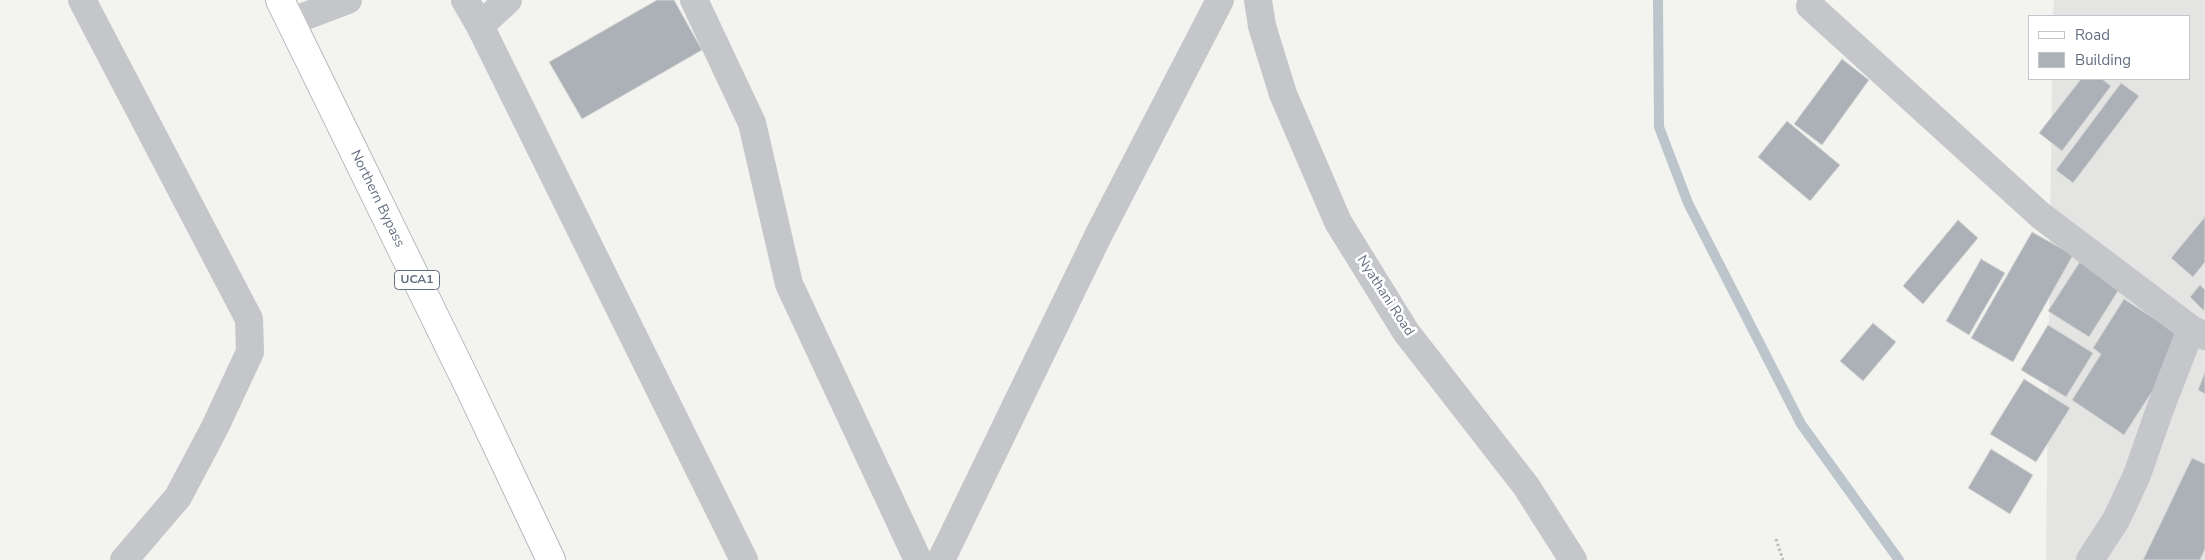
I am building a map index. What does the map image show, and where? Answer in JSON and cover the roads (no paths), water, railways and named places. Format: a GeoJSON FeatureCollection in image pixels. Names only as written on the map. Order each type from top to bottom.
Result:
{"type":"FeatureCollection","features":[{"type":"Feature","properties":{"kind":"main road","name":"Northern Bypass"},"geometry":{"type":"LineString","coordinates":[[285,11],[552,560]]}},
{"type":"Feature","properties":{"kind":"street"},"geometry":{"type":"LineString","coordinates":[[82,0],[249,319],[250,352],[214,428],[178,497],[124,560]]}},
{"type":"Feature","properties":{"kind":"street"},"geometry":{"type":"LineString","coordinates":[[285,11],[348,0]]}},
{"type":"Feature","properties":{"kind":"street"},"geometry":{"type":"LineString","coordinates":[[465,0],[480,26],[744,560]]}},
{"type":"Feature","properties":{"kind":"street"},"geometry":{"type":"LineString","coordinates":[[480,26],[508,0]]}},
{"type":"Feature","properties":{"kind":"street"},"geometry":{"type":"LineString","coordinates":[[694,0],[752,123],[788,284],[918,560]]}},
{"type":"Feature","properties":{"kind":"street"},"geometry":{"type":"LineString","coordinates":[[941,560],[1099,234],[1220,0]]}},
{"type":"Feature","properties":{"kind":"street","name":"Nyathani Road"},"geometry":{"type":"LineString","coordinates":[[1258,0],[1262,26],[1283,94],[1338,222],[1406,332],[1526,486],[1573,560]]}},
{"type":"Feature","properties":{"kind":"street"},"geometry":{"type":"LineString","coordinates":[[1810,6],[2040,214],[2198,333],[2160,409],[2137,475],[2116,520],[2090,560]]}},
{"type":"Feature","properties":{"kind":"waterway"},"geometry":{"type":"LineString","coordinates":[[1658,0],[1659,127],[1688,203],[1801,424],[1899,560]]}}]}
